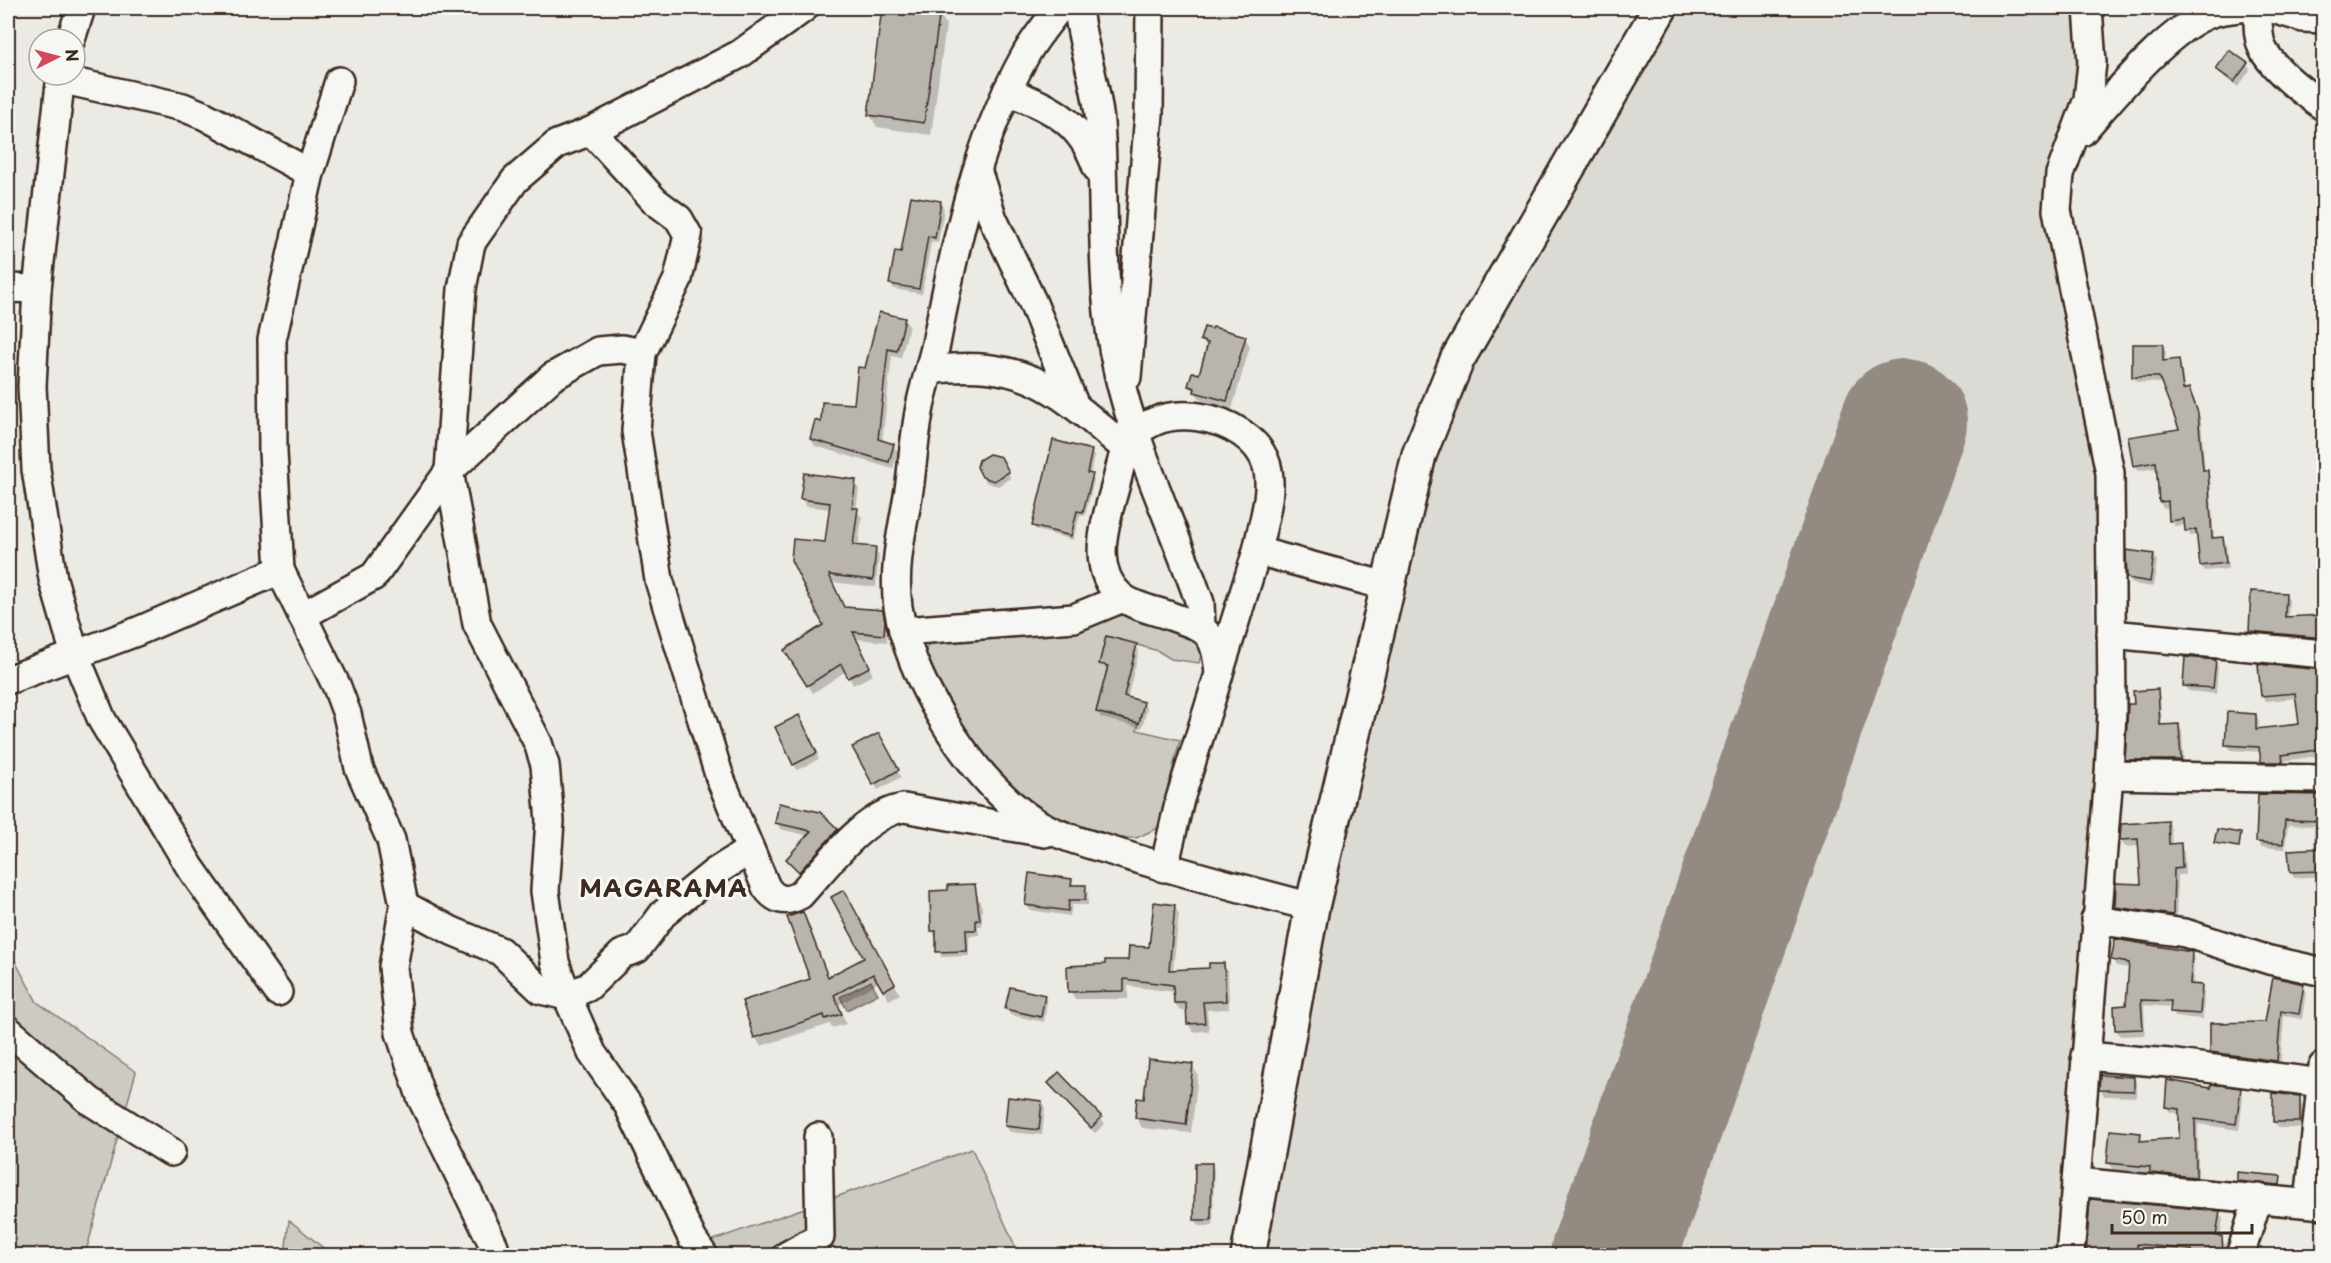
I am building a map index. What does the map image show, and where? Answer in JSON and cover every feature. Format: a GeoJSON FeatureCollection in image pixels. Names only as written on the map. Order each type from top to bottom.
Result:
{"type":"FeatureCollection","features":[{"type":"Feature","properties":{"kind":"main road"},"geometry":{"type":"LineString","coordinates":[[1248,1256],[1312,907],[1386,586],[1419,455],[1456,360],[1660,8]]}},
{"type":"Feature","properties":{"kind":"street"},"geometry":{"type":"LineString","coordinates":[[75,27],[81,8]]}},
{"type":"Feature","properties":{"kind":"street"},"geometry":{"type":"LineString","coordinates":[[704,1256],[688,1230],[628,1105],[592,1053],[555,962],[546,914],[545,891],[550,821],[545,765],[538,743],[477,624],[449,471],[462,289],[471,243],[515,180],[556,144],[591,131],[740,54],[804,8]]}},
{"type":"Feature","properties":{"kind":"street"},"geometry":{"type":"LineString","coordinates":[[1052,833],[1016,809],[958,744],[915,666],[903,631],[897,585],[898,544],[908,496],[920,405],[930,370],[955,247],[1007,91],[1026,53],[1059,8]]}},
{"type":"Feature","properties":{"kind":"street"},"geometry":{"type":"LineString","coordinates":[[1078,8],[1080,32],[1096,88],[1112,343],[1125,399],[1131,441],[1200,603],[1201,627]]}},
{"type":"Feature","properties":{"kind":"street"},"geometry":{"type":"LineString","coordinates":[[1125,399],[1149,114],[1150,8]]}},
{"type":"Feature","properties":{"kind":"street"},"geometry":{"type":"LineString","coordinates":[[2070,1256],[2095,920],[2109,775],[2110,473],[2057,210],[2060,174],[2088,99],[2092,63],[2088,8]]}},
{"type":"Feature","properties":{"kind":"street"},"geometry":{"type":"LineString","coordinates":[[2071,145],[2129,78],[2172,38],[2210,13],[2240,8]]}},
{"type":"Feature","properties":{"kind":"street"},"geometry":{"type":"LineString","coordinates":[[2258,8],[2258,28],[2264,52],[2301,90],[2324,107]]}},
{"type":"Feature","properties":{"kind":"street"},"geometry":{"type":"LineString","coordinates":[[2270,8],[2304,18],[2324,20]]}},
{"type":"Feature","properties":{"kind":"street"},"geometry":{"type":"LineString","coordinates":[[339,81],[310,173],[272,340],[273,452],[280,570],[337,687],[347,714],[359,768],[390,840],[404,904],[393,967],[400,1033],[421,1097],[494,1246]]}},
{"type":"Feature","properties":{"kind":"street"},"geometry":{"type":"LineString","coordinates":[[87,84],[183,107],[205,116],[310,173]]}},
{"type":"Feature","properties":{"kind":"street"},"geometry":{"type":"LineString","coordinates":[[59,87],[37,289],[32,386],[36,469],[53,579],[75,655],[102,720],[190,867],[278,992]]}},
{"type":"Feature","properties":{"kind":"street"},"geometry":{"type":"LineString","coordinates":[[1007,91],[1037,103],[1072,124],[1086,143],[1103,185]]}},
{"type":"Feature","properties":{"kind":"street"},"geometry":{"type":"LineString","coordinates":[[591,131],[655,201],[679,219],[688,235],[678,279],[642,353],[636,431],[659,580],[720,778],[750,850],[772,895],[782,900],[791,900],[800,895],[863,829],[891,810],[904,808],[1018,830],[1052,833],[1164,868],[1312,907]]}},
{"type":"Feature","properties":{"kind":"street"},"geometry":{"type":"LineString","coordinates":[[978,173],[993,219],[1033,303],[1075,406]]}},
{"type":"Feature","properties":{"kind":"street"},"geometry":{"type":"LineString","coordinates":[[8,288],[37,289]]}},
{"type":"Feature","properties":{"kind":"street"},"geometry":{"type":"LineString","coordinates":[[302,616],[374,576],[449,471],[552,377],[598,351],[622,349],[642,353]]}},
{"type":"Feature","properties":{"kind":"street"},"geometry":{"type":"LineString","coordinates":[[930,370],[966,366],[1014,372],[1037,382],[1131,441]]}},
{"type":"Feature","properties":{"kind":"street"},"geometry":{"type":"LineString","coordinates":[[1125,399],[1149,413],[1170,417],[1194,417],[1233,427],[1247,435],[1260,450],[1267,467],[1269,485],[1257,551],[1180,799],[1164,868]]}},
{"type":"Feature","properties":{"kind":"street"},"geometry":{"type":"LineString","coordinates":[[1170,417],[1152,422],[1131,441],[1102,535],[1101,553],[1105,571],[1123,598],[1201,627],[1211,638],[1217,653],[1219,674]]}},
{"type":"Feature","properties":{"kind":"street"},"geometry":{"type":"LineString","coordinates":[[1257,551],[1386,586]]}},
{"type":"Feature","properties":{"kind":"street"},"geometry":{"type":"LineString","coordinates":[[8,680],[187,611],[235,587],[280,570]]}},
{"type":"Feature","properties":{"kind":"street"},"geometry":{"type":"LineString","coordinates":[[903,631],[1074,618],[1123,598]]}},
{"type":"Feature","properties":{"kind":"street"},"geometry":{"type":"LineString","coordinates":[[2111,634],[2324,654]]}},
{"type":"Feature","properties":{"kind":"street"},"geometry":{"type":"LineString","coordinates":[[2109,775],[2324,779]]}},
{"type":"Feature","properties":{"kind":"street"},"geometry":{"type":"LineString","coordinates":[[404,904],[452,932],[500,951],[541,990],[567,996],[588,987],[622,954],[638,949],[663,914],[715,872],[750,850]]}},
{"type":"Feature","properties":{"kind":"street"},"geometry":{"type":"LineString","coordinates":[[2095,920],[2185,933],[2269,960],[2324,972]]}},
{"type":"Feature","properties":{"kind":"street"},"geometry":{"type":"LineString","coordinates":[[8,1030],[90,1101],[171,1152]]}},
{"type":"Feature","properties":{"kind":"street"},"geometry":{"type":"LineString","coordinates":[[2076,1182],[2316,1204],[2322,1074],[2085,1056]]}},
{"type":"Feature","properties":{"kind":"street"},"geometry":{"type":"LineString","coordinates":[[786,1256],[820,1238],[818,1137]]}},
{"type":"Feature","properties":{"kind":"street"},"geometry":{"type":"LineString","coordinates":[[2240,1256],[2258,1198]]}},
{"type":"Feature","properties":{"kind":"shaded area"},"geometry":{"type":"Polygon","coordinates":[[[1662,8],[2079,8],[2083,57],[2077,95],[2050,154],[2044,206],[2057,294],[2103,455],[2092,579],[2098,734],[2056,1255],[1261,1256],[1282,1135],[1409,503],[1432,431],[1662,8]]]}},
{"type":"Feature","properties":{"kind":"shaded area"},"geometry":{"type":"Polygon","coordinates":[[[1119,613],[1189,636],[1196,641],[1201,651],[1199,663],[1171,659],[1158,651],[1107,636],[1100,663],[1108,666],[1096,712],[1139,723],[1137,730],[1180,740],[1158,828],[1136,838],[1112,838],[1046,819],[980,761],[926,670],[926,648],[932,643],[1119,613]]]}},
{"type":"Feature","properties":{"kind":"shaded area"},"geometry":{"type":"Polygon","coordinates":[[[8,948],[37,1002],[136,1072],[85,1255],[42,1255],[8,1248],[8,948]]]}},
{"type":"Feature","properties":{"kind":"shaded area"},"geometry":{"type":"Polygon","coordinates":[[[871,981],[878,994],[847,1010],[840,997],[871,981]]]}},
{"type":"Feature","properties":{"kind":"shaded area"},"geometry":{"type":"Polygon","coordinates":[[[972,1149],[1019,1255],[668,1256],[972,1149]]]}},
{"type":"Feature","properties":{"kind":"shaded area"},"geometry":{"type":"Polygon","coordinates":[[[289,1220],[332,1255],[285,1255],[289,1220]]]}},
{"type":"Feature","properties":{"kind":"building"},"geometry":{"type":"Polygon","coordinates":[[[882,8],[940,10],[924,123],[868,115],[882,8]]]}},
{"type":"Feature","properties":{"kind":"building"},"geometry":{"type":"Polygon","coordinates":[[[2229,50],[2248,63],[2234,82],[2216,69],[2229,50]]]}},
{"type":"Feature","properties":{"kind":"building"},"geometry":{"type":"Polygon","coordinates":[[[911,196],[941,201],[935,238],[928,236],[919,289],[889,284],[895,251],[901,252],[911,196]]]}},
{"type":"Feature","properties":{"kind":"building"},"geometry":{"type":"Polygon","coordinates":[[[879,312],[905,318],[897,351],[888,349],[878,439],[894,444],[889,462],[810,439],[815,420],[821,422],[822,402],[854,404],[858,367],[865,368],[879,312]]]}},
{"type":"Feature","properties":{"kind":"building"},"geometry":{"type":"Polygon","coordinates":[[[1204,327],[1212,329],[1213,327],[1246,336],[1227,401],[1194,392],[1195,388],[1188,386],[1192,372],[1199,374],[1208,343],[1200,340],[1204,327]]]}},
{"type":"Feature","properties":{"kind":"building"},"geometry":{"type":"Polygon","coordinates":[[[2132,344],[2163,344],[2163,361],[2179,359],[2183,390],[2189,388],[2198,413],[2203,470],[2208,470],[2212,538],[2223,537],[2226,563],[2200,566],[2196,530],[2185,531],[2184,519],[2169,521],[2168,501],[2159,502],[2156,462],[2133,466],[2128,437],[2179,429],[2159,377],[2132,377],[2132,344]]]}},
{"type":"Feature","properties":{"kind":"building"},"geometry":{"type":"Polygon","coordinates":[[[1053,440],[1092,450],[1087,473],[1093,474],[1083,512],[1077,511],[1071,536],[1032,526],[1053,440]]]}},
{"type":"Feature","properties":{"kind":"building"},"geometry":{"type":"Polygon","coordinates":[[[989,454],[1001,457],[1009,472],[994,481],[982,477],[977,467],[979,460],[989,454]]]}},
{"type":"Feature","properties":{"kind":"building"},"geometry":{"type":"Polygon","coordinates":[[[804,473],[856,480],[852,508],[858,508],[853,545],[876,547],[873,580],[829,575],[844,607],[883,610],[885,621],[884,635],[853,632],[870,667],[848,678],[841,664],[807,686],[784,650],[823,625],[791,560],[793,539],[825,542],[830,503],[800,499],[804,473]]]}},
{"type":"Feature","properties":{"kind":"building"},"geometry":{"type":"Polygon","coordinates":[[[2126,550],[2154,554],[2150,582],[2127,578],[2126,550]]]}},
{"type":"Feature","properties":{"kind":"building"},"geometry":{"type":"Polygon","coordinates":[[[2251,591],[2286,593],[2285,617],[2324,615],[2324,638],[2249,631],[2251,591]]]}},
{"type":"Feature","properties":{"kind":"building"},"geometry":{"type":"Polygon","coordinates":[[[1106,636],[1137,644],[1124,696],[1144,702],[1139,723],[1096,712],[1108,666],[1099,664],[1106,636]]]}},
{"type":"Feature","properties":{"kind":"building"},"geometry":{"type":"Polygon","coordinates":[[[2185,657],[2216,660],[2213,688],[2183,686],[2185,657]]]}},
{"type":"Feature","properties":{"kind":"building"},"geometry":{"type":"Polygon","coordinates":[[[2258,664],[2324,670],[2324,693],[2320,692],[2324,749],[2282,755],[2283,762],[2261,762],[2259,747],[2225,745],[2227,712],[2256,714],[2256,729],[2299,724],[2295,693],[2261,696],[2258,664]]]}},
{"type":"Feature","properties":{"kind":"building"},"geometry":{"type":"Polygon","coordinates":[[[2158,689],[2160,725],[2179,724],[2181,760],[2125,760],[2128,704],[2134,704],[2133,691],[2158,689]]]}},
{"type":"Feature","properties":{"kind":"building"},"geometry":{"type":"Polygon","coordinates":[[[799,715],[817,753],[793,765],[775,727],[799,715]]]}},
{"type":"Feature","properties":{"kind":"building"},"geometry":{"type":"Polygon","coordinates":[[[879,733],[899,770],[873,785],[852,747],[879,733]]]}},
{"type":"Feature","properties":{"kind":"building"},"geometry":{"type":"Polygon","coordinates":[[[2258,794],[2324,795],[2324,821],[2285,820],[2283,844],[2256,842],[2258,794]]]}},
{"type":"Feature","properties":{"kind":"building"},"geometry":{"type":"Polygon","coordinates":[[[779,803],[820,812],[838,829],[799,872],[786,859],[811,831],[775,823],[779,803]]]}},
{"type":"Feature","properties":{"kind":"building"},"geometry":{"type":"Polygon","coordinates":[[[2168,821],[2169,844],[2181,843],[2182,868],[2174,869],[2173,915],[2115,907],[2116,883],[2141,884],[2138,839],[2120,840],[2121,824],[2168,821]]]}},
{"type":"Feature","properties":{"kind":"building"},"geometry":{"type":"Polygon","coordinates":[[[2217,829],[2241,833],[2239,847],[2214,843],[2217,829]]]}},
{"type":"Feature","properties":{"kind":"building"},"geometry":{"type":"Polygon","coordinates":[[[2324,848],[2324,871],[2290,872],[2288,850],[2324,848]]]}},
{"type":"Feature","properties":{"kind":"building"},"geometry":{"type":"Polygon","coordinates":[[[1029,873],[1072,879],[1071,885],[1086,885],[1085,900],[1069,900],[1068,911],[1025,905],[1029,873]]]}},
{"type":"Feature","properties":{"kind":"building"},"geometry":{"type":"Polygon","coordinates":[[[975,884],[980,920],[976,920],[976,930],[966,930],[967,951],[936,952],[936,931],[931,931],[930,891],[948,890],[948,885],[975,884]]]}},
{"type":"Feature","properties":{"kind":"building"},"geometry":{"type":"Polygon","coordinates":[[[844,890],[895,984],[883,991],[873,974],[834,995],[842,1014],[825,1019],[824,1015],[754,1038],[742,1001],[810,979],[787,917],[803,912],[828,977],[864,958],[831,897],[844,890]]]}},
{"type":"Feature","properties":{"kind":"building"},"geometry":{"type":"Polygon","coordinates":[[[1154,902],[1175,905],[1169,970],[1209,968],[1209,963],[1224,963],[1226,1001],[1203,1002],[1205,1023],[1187,1024],[1186,1003],[1174,1003],[1173,985],[1124,979],[1124,991],[1068,992],[1067,966],[1105,964],[1105,960],[1128,960],[1129,946],[1149,947],[1154,902]]]}},
{"type":"Feature","properties":{"kind":"building"},"geometry":{"type":"Polygon","coordinates":[[[2115,939],[2192,952],[2190,984],[2202,985],[2200,1014],[2170,1012],[2171,1001],[2141,1000],[2143,1029],[2115,1030],[2114,1006],[2126,1005],[2129,963],[2111,960],[2115,939]]]}},
{"type":"Feature","properties":{"kind":"building"},"geometry":{"type":"Polygon","coordinates":[[[2273,977],[2304,984],[2299,1014],[2281,1011],[2277,1061],[2210,1052],[2210,1023],[2265,1022],[2273,977]]]}},
{"type":"Feature","properties":{"kind":"building"},"geometry":{"type":"Polygon","coordinates":[[[1010,987],[1045,995],[1041,1017],[1005,1009],[1010,987]]]}},
{"type":"Feature","properties":{"kind":"building"},"geometry":{"type":"Polygon","coordinates":[[[1148,1059],[1193,1064],[1186,1125],[1135,1118],[1137,1098],[1144,1099],[1148,1059]]]}},
{"type":"Feature","properties":{"kind":"building"},"geometry":{"type":"Polygon","coordinates":[[[1059,1072],[1102,1117],[1091,1128],[1048,1083],[1059,1072]]]}},
{"type":"Feature","properties":{"kind":"building"},"geometry":{"type":"Polygon","coordinates":[[[2100,1075],[2134,1077],[2134,1091],[2099,1090],[2100,1075]]]}},
{"type":"Feature","properties":{"kind":"building"},"geometry":{"type":"Polygon","coordinates":[[[2167,1080],[2211,1088],[2211,1084],[2241,1088],[2236,1124],[2195,1119],[2196,1177],[2150,1173],[2150,1167],[2107,1163],[2110,1130],[2141,1133],[2140,1141],[2179,1138],[2179,1109],[2165,1107],[2167,1080]]]}},
{"type":"Feature","properties":{"kind":"building"},"geometry":{"type":"Polygon","coordinates":[[[2273,1093],[2300,1096],[2300,1122],[2273,1122],[2273,1093]]]}},
{"type":"Feature","properties":{"kind":"building"},"geometry":{"type":"Polygon","coordinates":[[[1008,1097],[1042,1101],[1039,1130],[1005,1126],[1008,1097]]]}},
{"type":"Feature","properties":{"kind":"building"},"geometry":{"type":"Polygon","coordinates":[[[1195,1163],[1212,1163],[1211,1220],[1194,1220],[1195,1163]]]}},
{"type":"Feature","properties":{"kind":"building"},"geometry":{"type":"Polygon","coordinates":[[[2237,1172],[2281,1176],[2280,1185],[2237,1181],[2237,1172]]]}},
{"type":"Feature","properties":{"kind":"building"},"geometry":{"type":"Polygon","coordinates":[[[2090,1199],[2220,1211],[2216,1236],[2222,1236],[2223,1256],[2193,1256],[2192,1250],[2137,1244],[2137,1256],[2086,1256],[2090,1199]]]}},
{"type":"Feature","properties":{"kind":"runway"},"geometry":{"type":"LineString","coordinates":[[1613,1256],[1904,422]]}},
{"type":"Feature","properties":{"kind":"district","name":"MAGARAMA"},"geometry":{"type":"Point","coordinates":[664,889]}}]}
